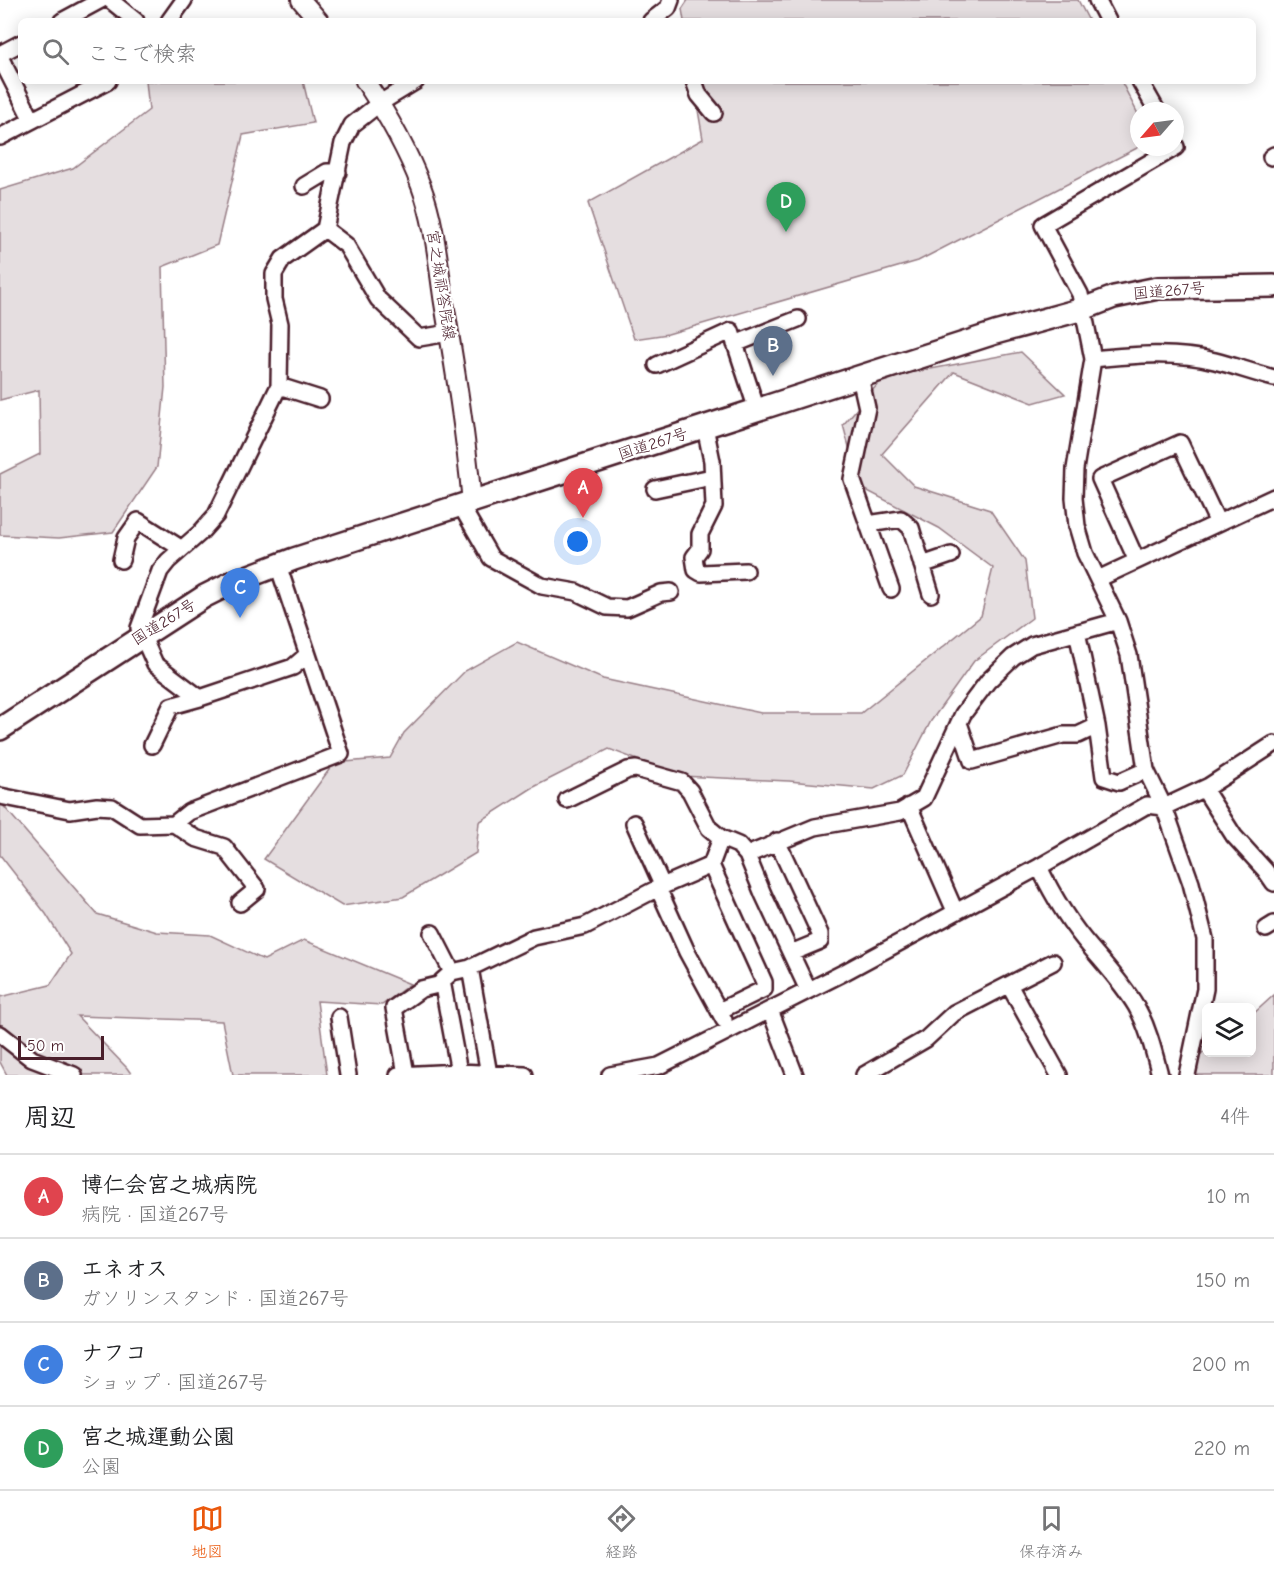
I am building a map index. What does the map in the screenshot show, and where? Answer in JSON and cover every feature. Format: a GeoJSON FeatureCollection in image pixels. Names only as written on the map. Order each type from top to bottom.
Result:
{"type":"FeatureCollection","features":[{"type":"Feature","properties":{"kind":"highway","name":"国道267号"},"geometry":{"type":"LineString","coordinates":[[0,729],[205,596],[231,583],[278,565],[995,333],[1083,309],[1114,297],[1158,288],[1274,286]]}},
{"type":"Feature","properties":{"kind":"main road"},"geometry":{"type":"LineString","coordinates":[[301,0],[317,18]]}},
{"type":"Feature","properties":{"kind":"main road","name":"宮之城祁答院線"},"geometry":{"type":"LineString","coordinates":[[367,84],[402,143],[421,187],[432,228],[465,432],[467,504]]}},
{"type":"Feature","properties":{"kind":"street"},"geometry":{"type":"LineString","coordinates":[[68,18],[101,0]]}},
{"type":"Feature","properties":{"kind":"street"},"geometry":{"type":"LineString","coordinates":[[110,0],[132,18]]}},
{"type":"Feature","properties":{"kind":"street"},"geometry":{"type":"LineString","coordinates":[[171,18],[184,0]]}},
{"type":"Feature","properties":{"kind":"street"},"geometry":{"type":"LineString","coordinates":[[1097,0],[1106,18]]}},
{"type":"Feature","properties":{"kind":"street"},"geometry":{"type":"LineString","coordinates":[[656,18],[670,10]]}},
{"type":"Feature","properties":{"kind":"street"},"geometry":{"type":"LineString","coordinates":[[18,45],[0,55],[32,120]]}},
{"type":"Feature","properties":{"kind":"street"},"geometry":{"type":"LineString","coordinates":[[0,137],[102,84]]}},
{"type":"Feature","properties":{"kind":"street"},"geometry":{"type":"LineString","coordinates":[[200,698],[155,664],[139,628],[140,623],[160,571],[216,515],[279,386],[280,324],[274,299],[274,274],[283,259],[325,229],[343,143],[352,125],[380,103],[411,84]]}},
{"type":"Feature","properties":{"kind":"street"},"geometry":{"type":"LineString","coordinates":[[695,84],[699,95],[714,113]]}},
{"type":"Feature","properties":{"kind":"street"},"geometry":{"type":"LineString","coordinates":[[1142,84],[1152,102]]}},
{"type":"Feature","properties":{"kind":"street"},"geometry":{"type":"LineString","coordinates":[[1161,156],[1043,225],[1080,294],[1094,359],[1075,469],[1074,498],[1077,526],[1085,553],[1118,621],[1129,655],[1146,770],[1164,807],[1191,883],[1204,939],[1205,989],[1186,1075]]}},
{"type":"Feature","properties":{"kind":"street"},"geometry":{"type":"LineString","coordinates":[[304,186],[327,172],[338,172]]}},
{"type":"Feature","properties":{"kind":"street"},"geometry":{"type":"LineString","coordinates":[[325,229],[346,245],[378,299],[408,330],[419,338],[449,333]]}},
{"type":"Feature","properties":{"kind":"street"},"geometry":{"type":"LineString","coordinates":[[735,344],[798,319]]}},
{"type":"Feature","properties":{"kind":"street"},"geometry":{"type":"LineString","coordinates":[[657,365],[731,331],[757,410]]}},
{"type":"Feature","properties":{"kind":"street"},"geometry":{"type":"LineString","coordinates":[[1094,359],[1130,355],[1171,355],[1213,361],[1274,378]]}},
{"type":"Feature","properties":{"kind":"street"},"geometry":{"type":"LineString","coordinates":[[860,377],[867,408],[852,479],[891,589]]}},
{"type":"Feature","properties":{"kind":"street"},"geometry":{"type":"LineString","coordinates":[[279,386],[320,399]]}},
{"type":"Feature","properties":{"kind":"street"},"geometry":{"type":"LineString","coordinates":[[705,427],[712,461],[714,506],[700,534],[700,549],[687,558],[701,573],[746,571]]}},
{"type":"Feature","properties":{"kind":"street"},"geometry":{"type":"LineString","coordinates":[[1136,559],[1100,479],[1180,443],[1218,523]]}},
{"type":"Feature","properties":{"kind":"street"},"geometry":{"type":"LineString","coordinates":[[656,489],[712,477]]}},
{"type":"Feature","properties":{"kind":"street"},"geometry":{"type":"LineString","coordinates":[[1098,579],[1136,559],[1274,497]]}},
{"type":"Feature","properties":{"kind":"street"},"geometry":{"type":"LineString","coordinates":[[467,504],[490,558],[542,586],[576,592],[607,607],[627,608],[661,593],[671,592]]}},
{"type":"Feature","properties":{"kind":"street"},"geometry":{"type":"LineString","coordinates":[[868,524],[901,519],[911,528],[931,594]]}},
{"type":"Feature","properties":{"kind":"street"},"geometry":{"type":"LineString","coordinates":[[121,560],[126,538],[138,521],[182,549]]}},
{"type":"Feature","properties":{"kind":"street"},"geometry":{"type":"LineString","coordinates":[[922,565],[951,555]]}},
{"type":"Feature","properties":{"kind":"street"},"geometry":{"type":"LineString","coordinates":[[174,824],[189,812],[341,754],[278,565]]}},
{"type":"Feature","properties":{"kind":"street"},"geometry":{"type":"LineString","coordinates":[[747,855],[815,827],[900,812],[924,798],[963,714],[988,681],[1012,657],[1032,645],[1118,621]]}},
{"type":"Feature","properties":{"kind":"street"},"geometry":{"type":"LineString","coordinates":[[1077,632],[1104,777],[1119,782],[1146,770]]}},
{"type":"Feature","properties":{"kind":"street"},"geometry":{"type":"LineString","coordinates":[[152,745],[171,706],[293,667],[307,656]]}},
{"type":"Feature","properties":{"kind":"street"},"geometry":{"type":"LineString","coordinates":[[959,723],[972,761],[1063,735],[1078,735],[1096,726]]}},
{"type":"Feature","properties":{"kind":"street"},"geometry":{"type":"LineString","coordinates":[[610,1075],[659,1066],[843,973],[1147,806],[1164,807],[1204,789],[1274,744]]}},
{"type":"Feature","properties":{"kind":"street"},"geometry":{"type":"LineString","coordinates":[[567,800],[628,770],[636,769],[682,782],[690,792],[709,828],[721,838],[738,845],[747,855],[808,990]]}},
{"type":"Feature","properties":{"kind":"street"},"geometry":{"type":"LineString","coordinates":[[1204,789],[1234,836],[1270,867],[1274,883]]}},
{"type":"Feature","properties":{"kind":"street"},"geometry":{"type":"LineString","coordinates":[[0,796],[70,810],[97,806],[111,807],[140,825],[174,824],[195,838],[224,847],[257,889],[240,903]]}},
{"type":"Feature","properties":{"kind":"street"},"geometry":{"type":"LineString","coordinates":[[909,806],[955,911]]}},
{"type":"Feature","properties":{"kind":"street"},"geometry":{"type":"LineString","coordinates":[[634,823],[687,952],[729,1030]]}},
{"type":"Feature","properties":{"kind":"street"},"geometry":{"type":"LineString","coordinates":[[719,1011],[764,989],[764,982],[711,865],[721,838]]}},
{"type":"Feature","properties":{"kind":"street"},"geometry":{"type":"LineString","coordinates":[[777,841],[820,934],[820,941],[791,953]]}},
{"type":"Feature","properties":{"kind":"street"},"geometry":{"type":"LineString","coordinates":[[525,1075],[459,1072],[402,1075],[394,1008],[421,989],[534,937],[585,926],[660,887],[711,865]]}},
{"type":"Feature","properties":{"kind":"street"},"geometry":{"type":"LineString","coordinates":[[1039,867],[1064,913],[1118,978],[1137,1008],[1150,1038],[1160,1075]]}},
{"type":"Feature","properties":{"kind":"street"},"geometry":{"type":"LineString","coordinates":[[432,933],[447,978],[459,1072]]}},
{"type":"Feature","properties":{"kind":"street"},"geometry":{"type":"LineString","coordinates":[[864,1075],[926,1039],[954,1013],[1053,962]]}},
{"type":"Feature","properties":{"kind":"street"},"geometry":{"type":"LineString","coordinates":[[470,968],[497,1074]]}},
{"type":"Feature","properties":{"kind":"street"},"geometry":{"type":"LineString","coordinates":[[1009,985],[1059,1075]]}},
{"type":"Feature","properties":{"kind":"street"},"geometry":{"type":"LineString","coordinates":[[770,1010],[795,1075]]}},
{"type":"Feature","properties":{"kind":"street"},"geometry":{"type":"LineString","coordinates":[[339,1017],[348,1075]]}},
{"type":"Feature","properties":{"kind":"street"},"geometry":{"type":"LineString","coordinates":[[0,1034],[32,1059],[74,1075]]}},
{"type":"Feature","properties":{"kind":"shaded area"},"geometry":{"type":"Polygon","coordinates":[[[688,0],[1078,0],[1087,18],[684,18],[682,9],[688,0]]]}},
{"type":"Feature","properties":{"kind":"shaded area"},"geometry":{"type":"Polygon","coordinates":[[[146,84],[304,84],[313,123],[243,135],[217,245],[162,267],[165,387],[157,467],[113,532],[59,538],[0,535],[0,474],[40,454],[39,390],[0,400],[0,190],[73,168],[149,110],[146,84]]]}},
{"type":"Feature","properties":{"kind":"shaded area"},"geometry":{"type":"Polygon","coordinates":[[[694,84],[1123,84],[1132,102],[1130,152],[918,261],[668,334],[634,339],[588,203],[703,139],[694,84]]]}},
{"type":"Feature","properties":{"kind":"shaded area"},"geometry":{"type":"Polygon","coordinates":[[[1021,352],[1065,394],[1033,403],[954,372],[882,454],[914,486],[990,510],[1025,561],[1032,618],[974,661],[931,721],[903,775],[874,789],[789,781],[680,776],[609,749],[532,788],[479,822],[476,853],[403,897],[342,906],[264,859],[334,763],[390,758],[404,733],[465,671],[517,642],[603,679],[761,713],[861,713],[981,616],[993,568],[939,528],[860,487],[843,425],[883,378],[1021,352]]]}},
{"type":"Feature","properties":{"kind":"shaded area"},"geometry":{"type":"Polygon","coordinates":[[[0,802],[97,914],[157,932],[210,935],[264,960],[304,940],[410,984],[382,1005],[317,1001],[327,1075],[233,1075],[222,1021],[77,1016],[132,1075],[7,1075],[0,1062],[0,997],[50,985],[71,954],[46,914],[0,855],[0,802]]]}},
{"type":"Feature","properties":{"kind":"shaded area"},"geometry":{"type":"Polygon","coordinates":[[[1274,995],[1274,1075],[1186,1075],[1183,1068],[1202,1053],[1202,1057],[1256,1057],[1256,1011],[1274,995]]]}},
{"type":"Feature","properties":{"kind":"place","name":"宮之城運動公園"},"geometry":{"type":"Point","coordinates":[786,232]}},
{"type":"Feature","properties":{"kind":"place","name":"エネオス"},"geometry":{"type":"Point","coordinates":[773,376]}},
{"type":"Feature","properties":{"kind":"place","name":"博仁会宮之城病院"},"geometry":{"type":"Point","coordinates":[583,518]}},
{"type":"Feature","properties":{"kind":"place","name":"ナフコ"},"geometry":{"type":"Point","coordinates":[240,618]}}]}
